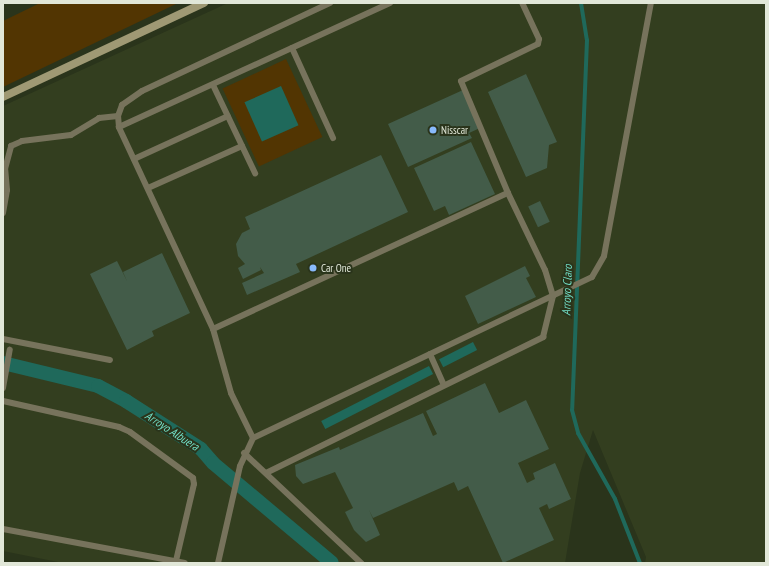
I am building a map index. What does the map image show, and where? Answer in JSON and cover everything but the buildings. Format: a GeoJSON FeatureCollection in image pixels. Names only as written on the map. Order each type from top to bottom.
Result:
{"type":"FeatureCollection","features":[{"type":"Feature","properties":{"kind":"street"},"geometry":{"type":"LineString","coordinates":[[3,97],[204,3]]}},
{"type":"Feature","properties":{"kind":"lane"},"geometry":{"type":"LineString","coordinates":[[253,438],[231,393],[212,329],[134,159],[120,127],[118,116],[122,105],[142,91],[330,3]]}},
{"type":"Feature","properties":{"kind":"lane"},"geometry":{"type":"LineString","coordinates":[[120,127],[390,3]]}},
{"type":"Feature","properties":{"kind":"lane"},"geometry":{"type":"LineString","coordinates":[[266,473],[543,337],[555,295],[545,270],[508,193],[461,81],[538,44],[539,39],[522,3]]}},
{"type":"Feature","properties":{"kind":"lane"},"geometry":{"type":"LineString","coordinates":[[218,563],[240,466],[244,453],[253,438],[592,277],[604,256],[651,3]]}},
{"type":"Feature","properties":{"kind":"lane"},"geometry":{"type":"LineString","coordinates":[[292,48],[333,138]]}},
{"type":"Feature","properties":{"kind":"lane"},"geometry":{"type":"LineString","coordinates":[[214,85],[255,173]]}},
{"type":"Feature","properties":{"kind":"lane"},"geometry":{"type":"LineString","coordinates":[[3,213],[7,190],[5,169],[11,146],[22,141],[71,135],[99,118],[118,116]]}},
{"type":"Feature","properties":{"kind":"lane"},"geometry":{"type":"LineString","coordinates":[[134,159],[228,116]]}},
{"type":"Feature","properties":{"kind":"lane"},"geometry":{"type":"LineString","coordinates":[[148,188],[242,146]]}},
{"type":"Feature","properties":{"kind":"lane"},"geometry":{"type":"LineString","coordinates":[[212,329],[508,193]]}},
{"type":"Feature","properties":{"kind":"lane"},"geometry":{"type":"LineString","coordinates":[[3,339],[110,360]]}},
{"type":"Feature","properties":{"kind":"lane"},"geometry":{"type":"LineString","coordinates":[[3,388],[10,350]]}},
{"type":"Feature","properties":{"kind":"lane"},"geometry":{"type":"LineString","coordinates":[[430,354],[444,385]]}},
{"type":"Feature","properties":{"kind":"lane"},"geometry":{"type":"LineString","coordinates":[[3,401],[119,427],[130,432],[193,478],[194,484],[176,561]]}},
{"type":"Feature","properties":{"kind":"lane"},"geometry":{"type":"LineString","coordinates":[[244,453],[361,563]]}},
{"type":"Feature","properties":{"kind":"lane"},"geometry":{"type":"LineString","coordinates":[[3,529],[185,563]]}},
{"type":"Feature","properties":{"kind":"shaded area"},"geometry":{"type":"Polygon","coordinates":[[[40,3],[178,3],[3,87],[3,21],[40,3]]]}},
{"type":"Feature","properties":{"kind":"shaded area","name":"Car One"},"geometry":{"type":"Polygon","coordinates":[[[228,3],[766,3],[766,563],[645,563],[646,557],[593,430],[580,473],[565,563],[63,563],[3,551],[3,106],[228,3]]]}},
{"type":"Feature","properties":{"kind":"shaded area"},"geometry":{"type":"Polygon","coordinates":[[[286,59],[322,137],[259,167],[223,89],[286,59]]]}},
{"type":"Feature","properties":{"kind":"water"},"geometry":{"type":"Polygon","coordinates":[[[281,86],[298,125],[262,142],[244,102],[281,86]]]}},
{"type":"Feature","properties":{"kind":"water"},"geometry":{"type":"Polygon","coordinates":[[[473,342],[477,350],[443,367],[439,359],[473,342]]]}},
{"type":"Feature","properties":{"kind":"water"},"geometry":{"type":"Polygon","coordinates":[[[429,366],[433,374],[325,429],[321,421],[429,366]]]}},
{"type":"Feature","properties":{"kind":"waterway","name":"Arroyo Claro"},"geometry":{"type":"LineString","coordinates":[[581,3],[587,40],[572,410],[578,433],[615,499],[640,563]]}},
{"type":"Feature","properties":{"kind":"waterway","name":"Arroyo Albuera"},"geometry":{"type":"LineString","coordinates":[[3,363],[98,386],[126,401],[201,449],[213,463],[332,563]]}},
{"type":"Feature","properties":{"kind":"place","name":"Nisscar"},"geometry":{"type":"Point","coordinates":[433,130]}},
{"type":"Feature","properties":{"kind":"place","name":"Car One"},"geometry":{"type":"Point","coordinates":[313,268]}}]}
